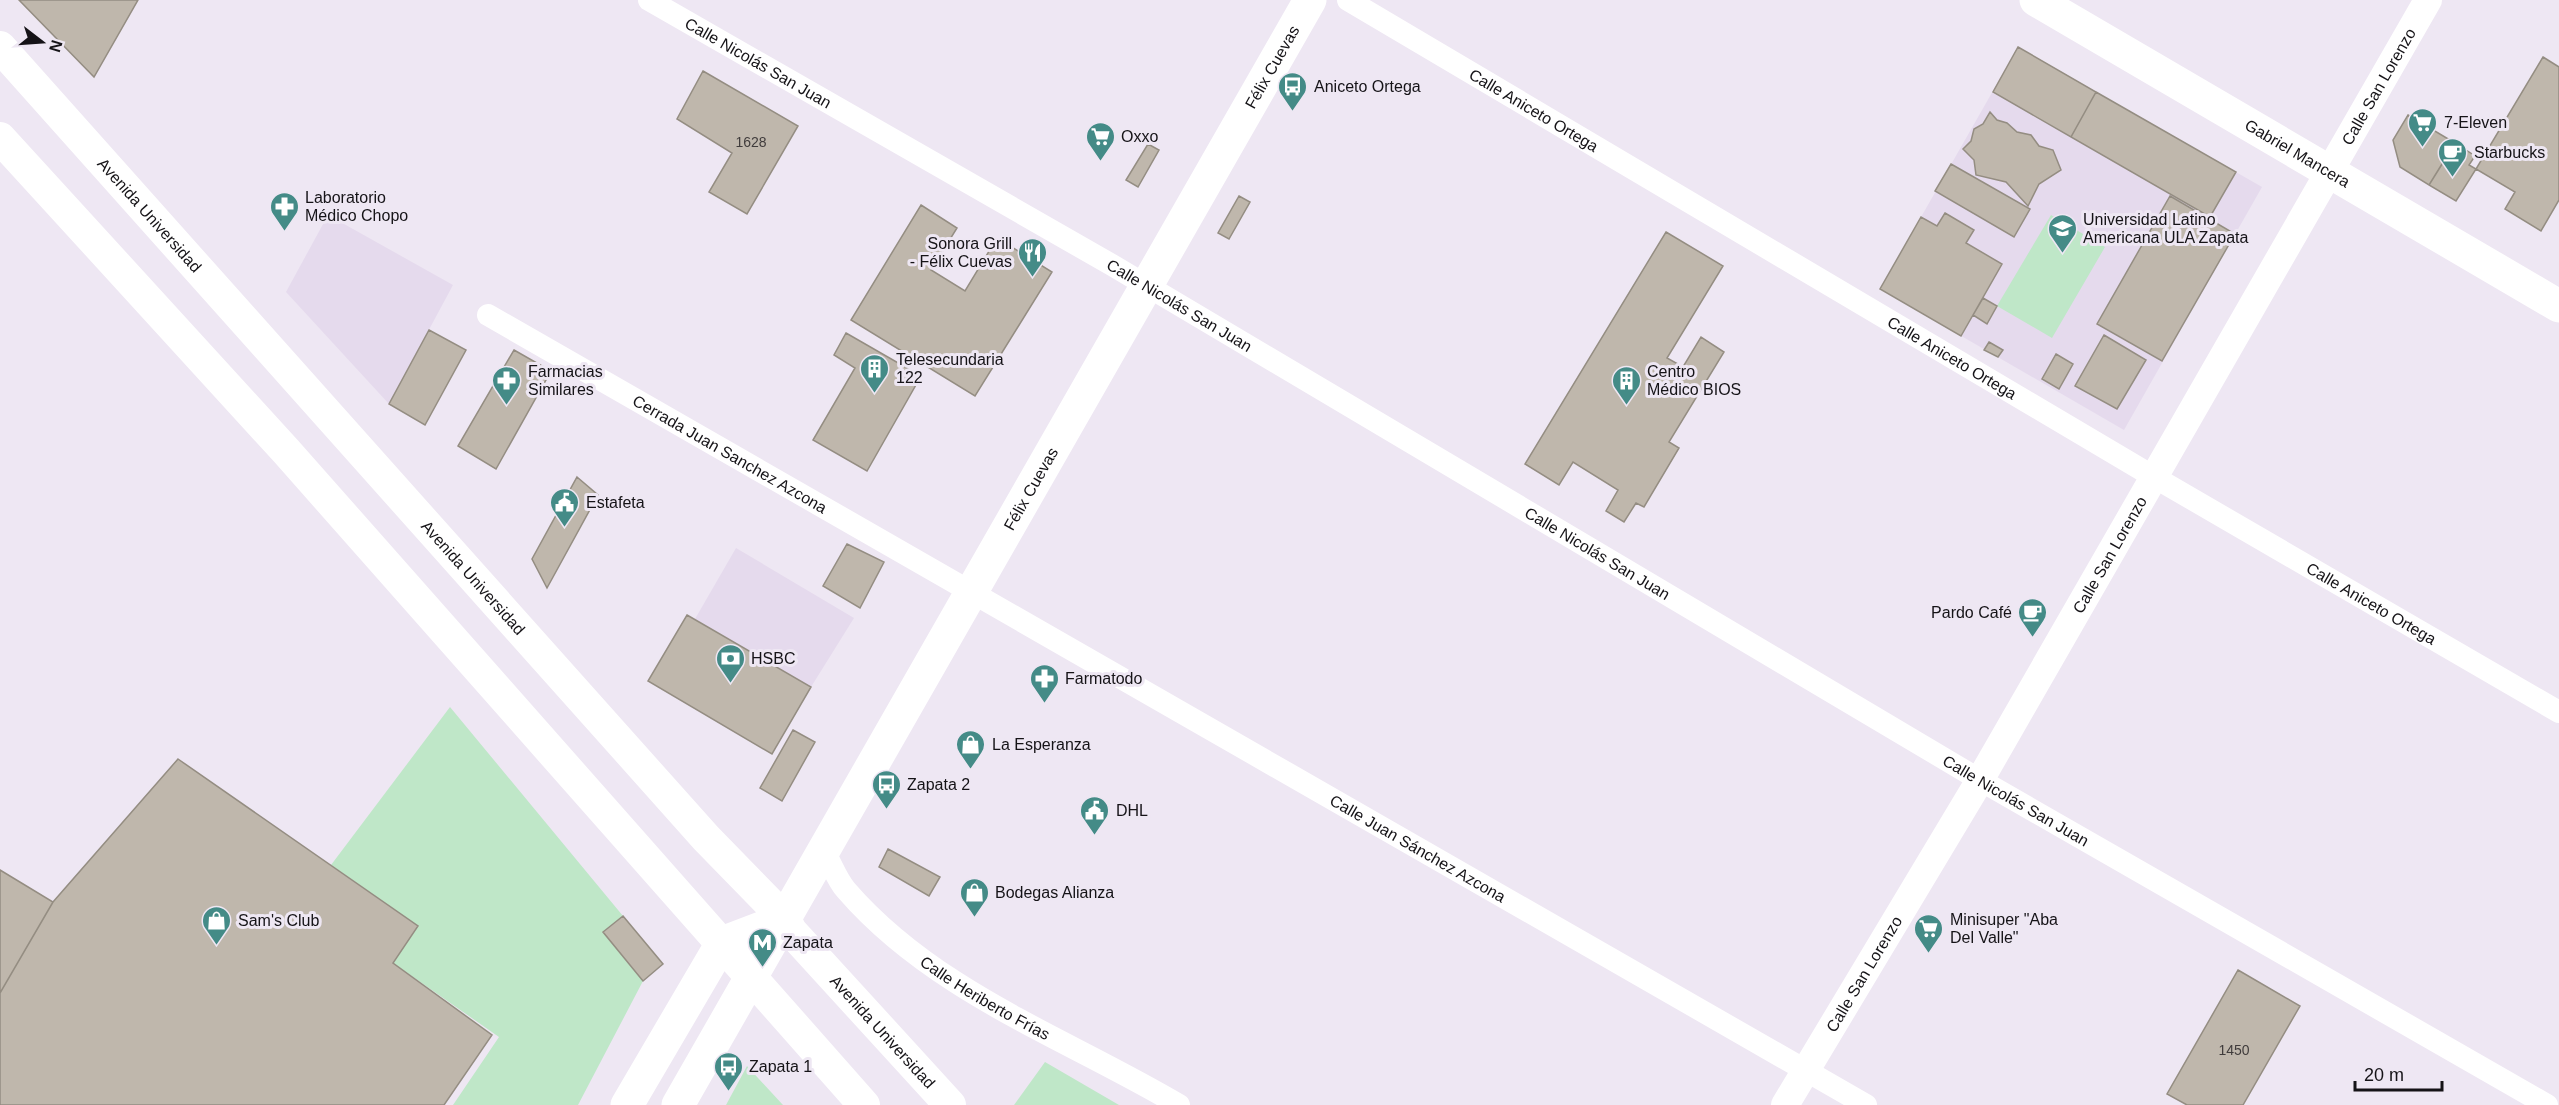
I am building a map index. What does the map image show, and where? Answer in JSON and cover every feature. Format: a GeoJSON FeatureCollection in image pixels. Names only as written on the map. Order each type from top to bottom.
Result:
{"type":"FeatureCollection","features":[{"type":"Feature","properties":{"kind":"main road","name":"Félix Cuevas"},"geometry":{"type":"LineString","coordinates":[[678,1105],[1310,0]]}},
{"type":"Feature","properties":{"kind":"main road","name":"Gabriel Mancera"},"geometry":{"type":"LineString","coordinates":[[2036,0],[2559,306]]}},
{"type":"Feature","properties":{"kind":"main road","name":"Avenida Universidad"},"geometry":{"type":"LineString","coordinates":[[0,47],[726,860],[785,919],[791,931],[950,1105]]}},
{"type":"Feature","properties":{"kind":"main road"},"geometry":{"type":"LineString","coordinates":[[0,138],[293,459],[864,1105]]}},
{"type":"Feature","properties":{"kind":"main road"},"geometry":{"type":"LineString","coordinates":[[627,1105],[722,943],[785,919]]}},
{"type":"Feature","properties":{"kind":"street","name":"Calle Nicolás San Juan"},"geometry":{"type":"LineString","coordinates":[[649,0],[1147,285],[1980,780],[2547,1105]]}},
{"type":"Feature","properties":{"kind":"street","name":"Calle Aniceto Ortega"},"geometry":{"type":"LineString","coordinates":[[1348,0],[2154,477],[2559,712]]}},
{"type":"Feature","properties":{"kind":"street","name":"Calle San Lorenzo"},"geometry":{"type":"LineString","coordinates":[[1785,1105],[1980,780],[2428,0]]}},
{"type":"Feature","properties":{"kind":"street","name":"Cerrada Juan Sanchez Azcona"},"geometry":{"type":"LineString","coordinates":[[488,315],[972,591]]}},
{"type":"Feature","properties":{"kind":"street","name":"Calle Juan Sánchez Azcona"},"geometry":{"type":"LineString","coordinates":[[972,591],[1152,697],[1866,1105]]}},
{"type":"Feature","properties":{"kind":"street","name":"Calle Heriberto Frías"},"geometry":{"type":"LineString","coordinates":[[824,851],[845,889],[896,938],[937,969],[1002,1010],[1179,1105]]}},
{"type":"Feature","properties":{"kind":"shaded area","name":"Universidad Latino Americana ULA Zapata"},"geometry":{"type":"Polygon","coordinates":[[[2018,47],[2262,187],[2124,430],[1880,289],[2018,47]]]}},
{"type":"Feature","properties":{"kind":"shaded area"},"geometry":{"type":"Polygon","coordinates":[[[328,215],[453,285],[389,404],[286,292],[328,215]]]}},
{"type":"Feature","properties":{"kind":"shaded area"},"geometry":{"type":"Polygon","coordinates":[[[736,548],[854,618],[811,687],[695,619],[736,548]]]}},
{"type":"Feature","properties":{"kind":"green space"},"geometry":{"type":"Polygon","coordinates":[[[2051,215],[2105,247],[2052,338],[1997,306],[2051,215]]]}},
{"type":"Feature","properties":{"kind":"green space"},"geometry":{"type":"Polygon","coordinates":[[[450,707],[623,916],[603,932],[643,981],[578,1105],[453,1105],[499,1037],[393,963],[418,926],[331,865],[450,707]]]}},
{"type":"Feature","properties":{"kind":"green space"},"geometry":{"type":"Polygon","coordinates":[[[1045,1062],[1119,1105],[1014,1105],[1045,1062]]]}},
{"type":"Feature","properties":{"kind":"green space"},"geometry":{"type":"Polygon","coordinates":[[[747,1066],[783,1105],[726,1105],[747,1066]]]}},
{"type":"Feature","properties":{"kind":"building"},"geometry":{"type":"Polygon","coordinates":[[[19,0],[138,0],[94,77],[19,0]]]}},
{"type":"Feature","properties":{"kind":"building"},"geometry":{"type":"Polygon","coordinates":[[[2018,47],[2096,92],[2071,137],[1993,92],[2018,47]]]}},
{"type":"Feature","properties":{"kind":"building"},"geometry":{"type":"Polygon","coordinates":[[[2543,57],[2559,67],[2559,200],[2541,231],[2505,209],[2515,192],[2476,169],[2543,57]]]}},
{"type":"Feature","properties":{"kind":"building"},"geometry":{"type":"Polygon","coordinates":[[[703,71],[798,126],[747,214],[709,192],[732,153],[677,119],[703,71]]]}},
{"type":"Feature","properties":{"kind":"building"},"geometry":{"type":"Polygon","coordinates":[[[2096,92],[2236,172],[2210,217],[2071,137],[2096,92]]]}},
{"type":"Feature","properties":{"kind":"building"},"geometry":{"type":"Polygon","coordinates":[[[1990,112],[1997,120],[2007,123],[2017,132],[2031,135],[2039,146],[2053,150],[2061,170],[2039,184],[2028,206],[2006,182],[1976,175],[1974,160],[1963,149],[1971,141],[1974,129],[1983,124],[1990,112]]]}},
{"type":"Feature","properties":{"kind":"building","name":"7-Eleven"},"geometry":{"type":"Polygon","coordinates":[[[2408,115],[2455,143],[2429,185],[2400,167],[2393,140],[2408,115]]]}},
{"type":"Feature","properties":{"kind":"building"},"geometry":{"type":"Polygon","coordinates":[[[1148,144],[1159,150],[1138,187],[1126,180],[1148,144]]]}},
{"type":"Feature","properties":{"kind":"building","name":"Starbucks"},"geometry":{"type":"Polygon","coordinates":[[[2463,148],[2475,156],[2469,165],[2476,169],[2456,201],[2429,185],[2449,153],[2457,158],[2463,148]]]}},
{"type":"Feature","properties":{"kind":"building"},"geometry":{"type":"Polygon","coordinates":[[[1951,164],[2030,209],[2014,237],[1935,191],[1951,164]]]}},
{"type":"Feature","properties":{"kind":"building"},"geometry":{"type":"Polygon","coordinates":[[[1239,196],[1250,202],[1229,239],[1218,233],[1239,196]]]}},
{"type":"Feature","properties":{"kind":"building"},"geometry":{"type":"Polygon","coordinates":[[[2170,196],[2235,234],[2162,361],[2097,324],[2170,196]]]}},
{"type":"Feature","properties":{"kind":"building"},"geometry":{"type":"Polygon","coordinates":[[[921,205],[957,228],[931,270],[965,291],[997,238],[1052,272],[975,396],[851,320],[921,205]]]}},
{"type":"Feature","properties":{"kind":"building"},"geometry":{"type":"Polygon","coordinates":[[[1945,213],[1974,230],[1966,243],[2002,264],[1961,336],[1880,289],[1921,217],[1937,226],[1945,213]]]}},
{"type":"Feature","properties":{"kind":"building","name":"Centro Médico BIOS"},"geometry":{"type":"Polygon","coordinates":[[[1666,232],[1723,266],[1667,358],[1683,367],[1701,337],[1724,352],[1669,442],[1679,448],[1644,507],[1636,503],[1624,522],[1606,511],[1618,490],[1573,462],[1559,485],[1525,464],[1666,232]]]}},
{"type":"Feature","properties":{"kind":"building"},"geometry":{"type":"Polygon","coordinates":[[[1983,298],[1997,306],[1987,324],[1973,315],[1983,298]]]}},
{"type":"Feature","properties":{"kind":"building"},"geometry":{"type":"Polygon","coordinates":[[[429,330],[466,350],[425,425],[389,404],[429,330]]]}},
{"type":"Feature","properties":{"kind":"building","name":"Telesecundaria 122"},"geometry":{"type":"Polygon","coordinates":[[[846,333],[921,376],[867,471],[813,440],[855,368],[834,355],[846,333]]]}},
{"type":"Feature","properties":{"kind":"building"},"geometry":{"type":"Polygon","coordinates":[[[2104,335],[2146,360],[2117,409],[2075,386],[2104,335]]]}},
{"type":"Feature","properties":{"kind":"building"},"geometry":{"type":"Polygon","coordinates":[[[1989,342],[2003,350],[1998,357],[1984,350],[1989,342]]]}},
{"type":"Feature","properties":{"kind":"building","name":"Farmacias Similares"},"geometry":{"type":"Polygon","coordinates":[[[514,350],[551,371],[496,469],[458,446],[514,350]]]}},
{"type":"Feature","properties":{"kind":"building"},"geometry":{"type":"Polygon","coordinates":[[[2056,354],[2073,364],[2059,389],[2042,379],[2056,354]]]}},
{"type":"Feature","properties":{"kind":"building","name":"Estafeta"},"geometry":{"type":"Polygon","coordinates":[[[577,477],[598,495],[547,588],[532,559],[577,477]]]}},
{"type":"Feature","properties":{"kind":"building"},"geometry":{"type":"Polygon","coordinates":[[[847,544],[884,562],[860,608],[823,586],[847,544]]]}},
{"type":"Feature","properties":{"kind":"building","name":"HSBC"},"geometry":{"type":"Polygon","coordinates":[[[687,615],[811,687],[772,754],[648,681],[687,615]]]}},
{"type":"Feature","properties":{"kind":"building"},"geometry":{"type":"Polygon","coordinates":[[[793,730],[815,742],[782,801],[760,788],[793,730]]]}},
{"type":"Feature","properties":{"kind":"building","name":"Sam's Club"},"geometry":{"type":"Polygon","coordinates":[[[178,759],[418,926],[393,963],[492,1035],[444,1105],[0,1105],[0,993],[53,902],[178,759]]]}},
{"type":"Feature","properties":{"kind":"building"},"geometry":{"type":"Polygon","coordinates":[[[888,849],[940,877],[929,896],[879,867],[888,849]]]}},
{"type":"Feature","properties":{"kind":"building"},"geometry":{"type":"Polygon","coordinates":[[[0,870],[53,902],[0,993],[0,870]]]}},
{"type":"Feature","properties":{"kind":"building"},"geometry":{"type":"Polygon","coordinates":[[[623,916],[663,964],[643,981],[603,932],[623,916]]]}},
{"type":"Feature","properties":{"kind":"building"},"geometry":{"type":"Polygon","coordinates":[[[2238,970],[2300,1006],[2243,1105],[2187,1105],[2167,1094],[2238,970]]]}},
{"type":"Feature","properties":{"kind":"place","name":"Aniceto Ortega"},"geometry":{"type":"Point","coordinates":[1293,112]}},
{"type":"Feature","properties":{"kind":"place","name":"7-Eleven"},"geometry":{"type":"Point","coordinates":[2423,148]}},
{"type":"Feature","properties":{"kind":"place","name":"Oxxo"},"geometry":{"type":"Point","coordinates":[1100,162]}},
{"type":"Feature","properties":{"kind":"place","name":"Starbucks"},"geometry":{"type":"Point","coordinates":[2453,178]}},
{"type":"Feature","properties":{"kind":"place","name":"Laboratorio Médico Chopo"},"geometry":{"type":"Point","coordinates":[284,232]}},
{"type":"Feature","properties":{"kind":"place","name":"Universidad Latino Americana ULA Zapata"},"geometry":{"type":"Point","coordinates":[2062,254]}},
{"type":"Feature","properties":{"kind":"place","name":"Sonora Grill - Félix Cuevas"},"geometry":{"type":"Point","coordinates":[1033,278]}},
{"type":"Feature","properties":{"kind":"place","name":"Telesecundaria 122"},"geometry":{"type":"Point","coordinates":[875,394]}},
{"type":"Feature","properties":{"kind":"place","name":"Farmacias Similares"},"geometry":{"type":"Point","coordinates":[507,406]}},
{"type":"Feature","properties":{"kind":"place","name":"Centro Médico BIOS"},"geometry":{"type":"Point","coordinates":[1626,406]}},
{"type":"Feature","properties":{"kind":"place","name":"Estafeta"},"geometry":{"type":"Point","coordinates":[565,528]}},
{"type":"Feature","properties":{"kind":"place","name":"Pardo Café"},"geometry":{"type":"Point","coordinates":[2033,638]}},
{"type":"Feature","properties":{"kind":"place","name":"HSBC"},"geometry":{"type":"Point","coordinates":[730,684]}},
{"type":"Feature","properties":{"kind":"place","name":"Farmatodo"},"geometry":{"type":"Point","coordinates":[1044,704]}},
{"type":"Feature","properties":{"kind":"place","name":"La Esperanza"},"geometry":{"type":"Point","coordinates":[971,770]}},
{"type":"Feature","properties":{"kind":"place","name":"Zapata 2"},"geometry":{"type":"Point","coordinates":[886,810]}},
{"type":"Feature","properties":{"kind":"place","name":"DHL"},"geometry":{"type":"Point","coordinates":[1095,836]}},
{"type":"Feature","properties":{"kind":"place","name":"Bodegas Alianza"},"geometry":{"type":"Point","coordinates":[974,918]}},
{"type":"Feature","properties":{"kind":"place","name":"Sam's Club"},"geometry":{"type":"Point","coordinates":[217,946]}},
{"type":"Feature","properties":{"kind":"place","name":"Minisuper \"Aba Del Valle\""},"geometry":{"type":"Point","coordinates":[1929,954]}},
{"type":"Feature","properties":{"kind":"place","name":"Zapata"},"geometry":{"type":"Point","coordinates":[762,968]}},
{"type":"Feature","properties":{"kind":"place","name":"Zapata 1"},"geometry":{"type":"Point","coordinates":[728,1092]}}]}
